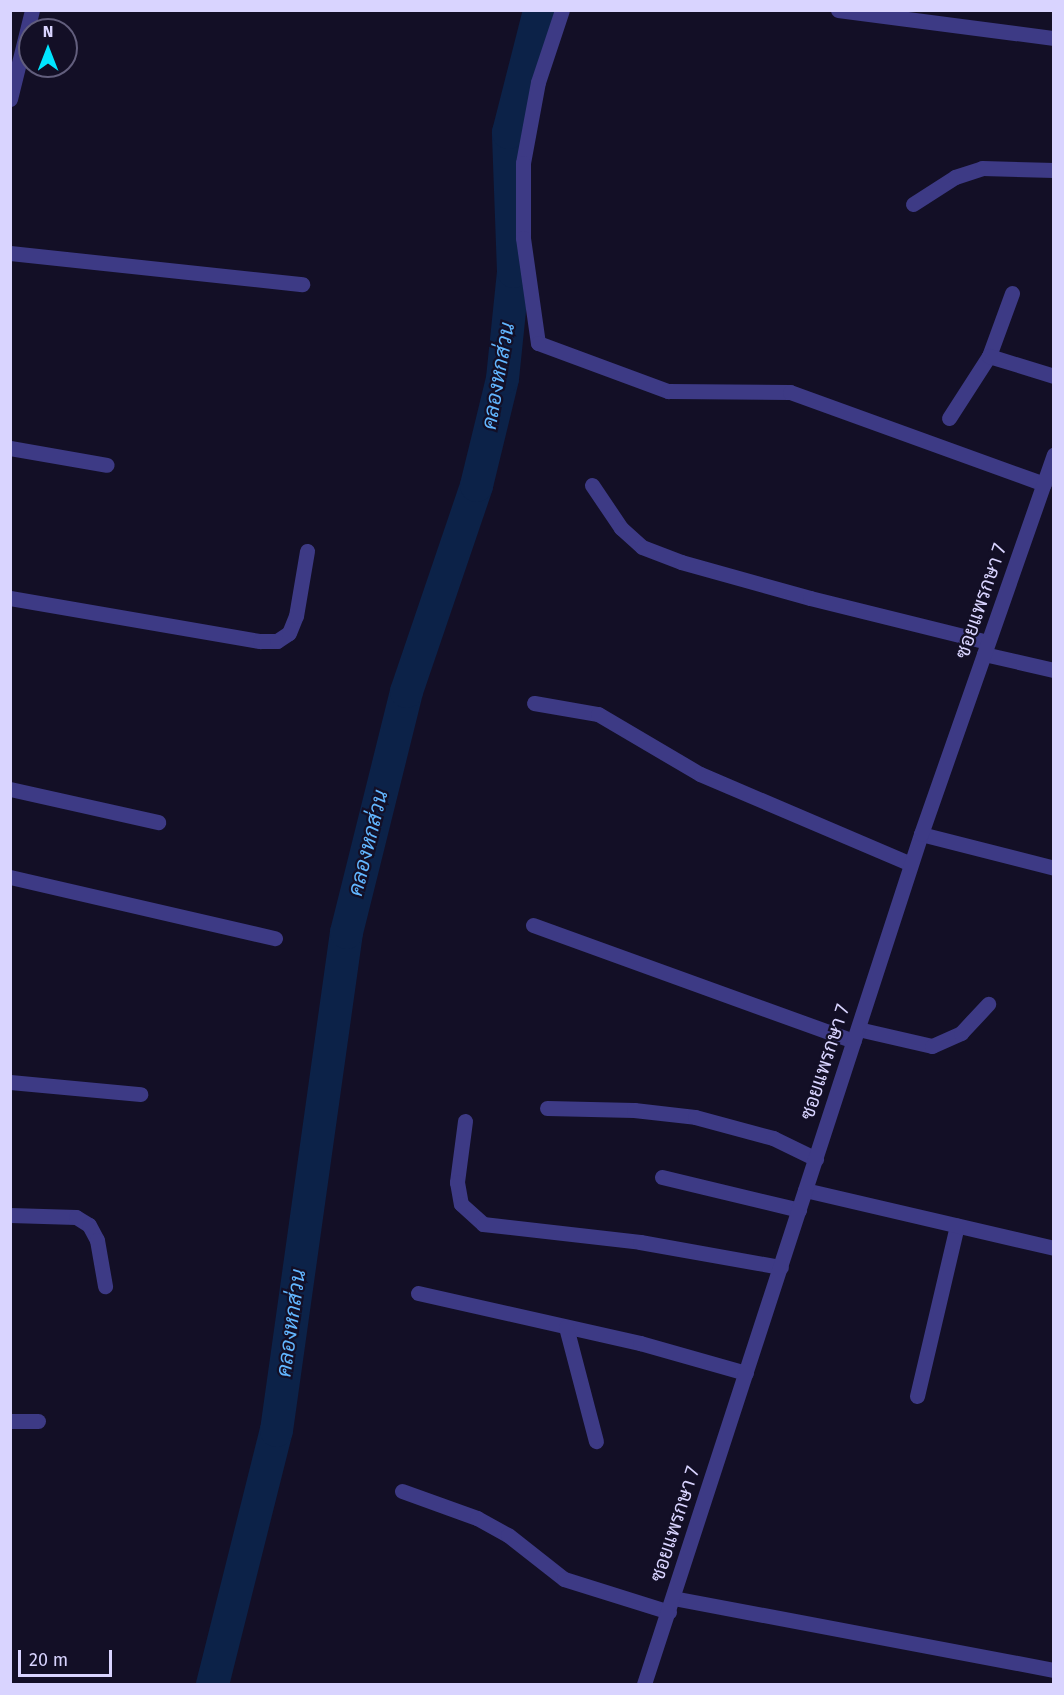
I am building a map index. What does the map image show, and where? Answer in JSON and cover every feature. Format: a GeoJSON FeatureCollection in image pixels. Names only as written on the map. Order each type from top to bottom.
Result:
{"type":"FeatureCollection","features":[{"type":"Feature","properties":{"kind":"street"},"geometry":{"type":"LineString","coordinates":[[10,99],[32,10]]}},
{"type":"Feature","properties":{"kind":"street"},"geometry":{"type":"LineString","coordinates":[[562,10],[538,82],[523,164],[523,238],[534,334],[538,342],[668,391],[790,392],[1044,484]]}},
{"type":"Feature","properties":{"kind":"street"},"geometry":{"type":"LineString","coordinates":[[838,10],[1053,38]]}},
{"type":"Feature","properties":{"kind":"street"},"geometry":{"type":"LineString","coordinates":[[913,204],[955,177],[982,168],[1053,170]]}},
{"type":"Feature","properties":{"kind":"street"},"geometry":{"type":"LineString","coordinates":[[10,253],[303,284]]}},
{"type":"Feature","properties":{"kind":"street"},"geometry":{"type":"LineString","coordinates":[[949,418],[989,356],[1012,293]]}},
{"type":"Feature","properties":{"kind":"street"},"geometry":{"type":"LineString","coordinates":[[989,356],[1053,376]]}},
{"type":"Feature","properties":{"kind":"street"},"geometry":{"type":"LineString","coordinates":[[10,448],[107,465]]}},
{"type":"Feature","properties":{"kind":"street","name":"ซอยแพรกษา 7"},"geometry":{"type":"LineString","coordinates":[[645,1684],[911,864],[1053,454]]}},
{"type":"Feature","properties":{"kind":"street"},"geometry":{"type":"LineString","coordinates":[[592,485],[621,528],[642,547],[986,648],[1053,670]]}},
{"type":"Feature","properties":{"kind":"street"},"geometry":{"type":"LineString","coordinates":[[10,598],[260,641],[277,641],[289,633],[296,616],[307,551]]}},
{"type":"Feature","properties":{"kind":"street"},"geometry":{"type":"LineString","coordinates":[[534,703],[598,714],[699,774],[911,864]]}},
{"type":"Feature","properties":{"kind":"street"},"geometry":{"type":"LineString","coordinates":[[10,789],[158,822]]}},
{"type":"Feature","properties":{"kind":"street"},"geometry":{"type":"LineString","coordinates":[[921,834],[1053,868]]}},
{"type":"Feature","properties":{"kind":"street"},"geometry":{"type":"LineString","coordinates":[[10,877],[275,938]]}},
{"type":"Feature","properties":{"kind":"street"},"geometry":{"type":"LineString","coordinates":[[533,925],[856,1035],[932,1046],[962,1034],[988,1004]]}},
{"type":"Feature","properties":{"kind":"street"},"geometry":{"type":"LineString","coordinates":[[10,1082],[140,1094]]}},
{"type":"Feature","properties":{"kind":"street"},"geometry":{"type":"LineString","coordinates":[[547,1108],[634,1110],[695,1117],[773,1138],[816,1160]]}},
{"type":"Feature","properties":{"kind":"street"},"geometry":{"type":"LineString","coordinates":[[465,1121],[457,1182],[461,1204],[483,1224],[640,1242],[781,1267]]}},
{"type":"Feature","properties":{"kind":"street"},"geometry":{"type":"LineString","coordinates":[[662,1177],[799,1210]]}},
{"type":"Feature","properties":{"kind":"street"},"geometry":{"type":"LineString","coordinates":[[805,1190],[1053,1248]]}},
{"type":"Feature","properties":{"kind":"street"},"geometry":{"type":"LineString","coordinates":[[10,1215],[76,1217],[89,1225],[97,1240],[105,1286]]}},
{"type":"Feature","properties":{"kind":"street"},"geometry":{"type":"LineString","coordinates":[[917,1396],[957,1226]]}},
{"type":"Feature","properties":{"kind":"street"},"geometry":{"type":"LineString","coordinates":[[418,1293],[746,1373]]}},
{"type":"Feature","properties":{"kind":"street"},"geometry":{"type":"LineString","coordinates":[[566,1328],[596,1441]]}},
{"type":"Feature","properties":{"kind":"street"},"geometry":{"type":"LineString","coordinates":[[10,1421],[39,1421]]}},
{"type":"Feature","properties":{"kind":"street"},"geometry":{"type":"LineString","coordinates":[[402,1491],[477,1518],[508,1535],[564,1579],[671,1605],[1053,1670]]}},
{"type":"Feature","properties":{"kind":"waterway","name":"คลองหกส่วน"},"geometry":{"type":"LineString","coordinates":[[212,1684],[276,1430],[346,932],[406,691],[476,485],[502,378],[513,271],[508,132],[539,10]]}}]}
